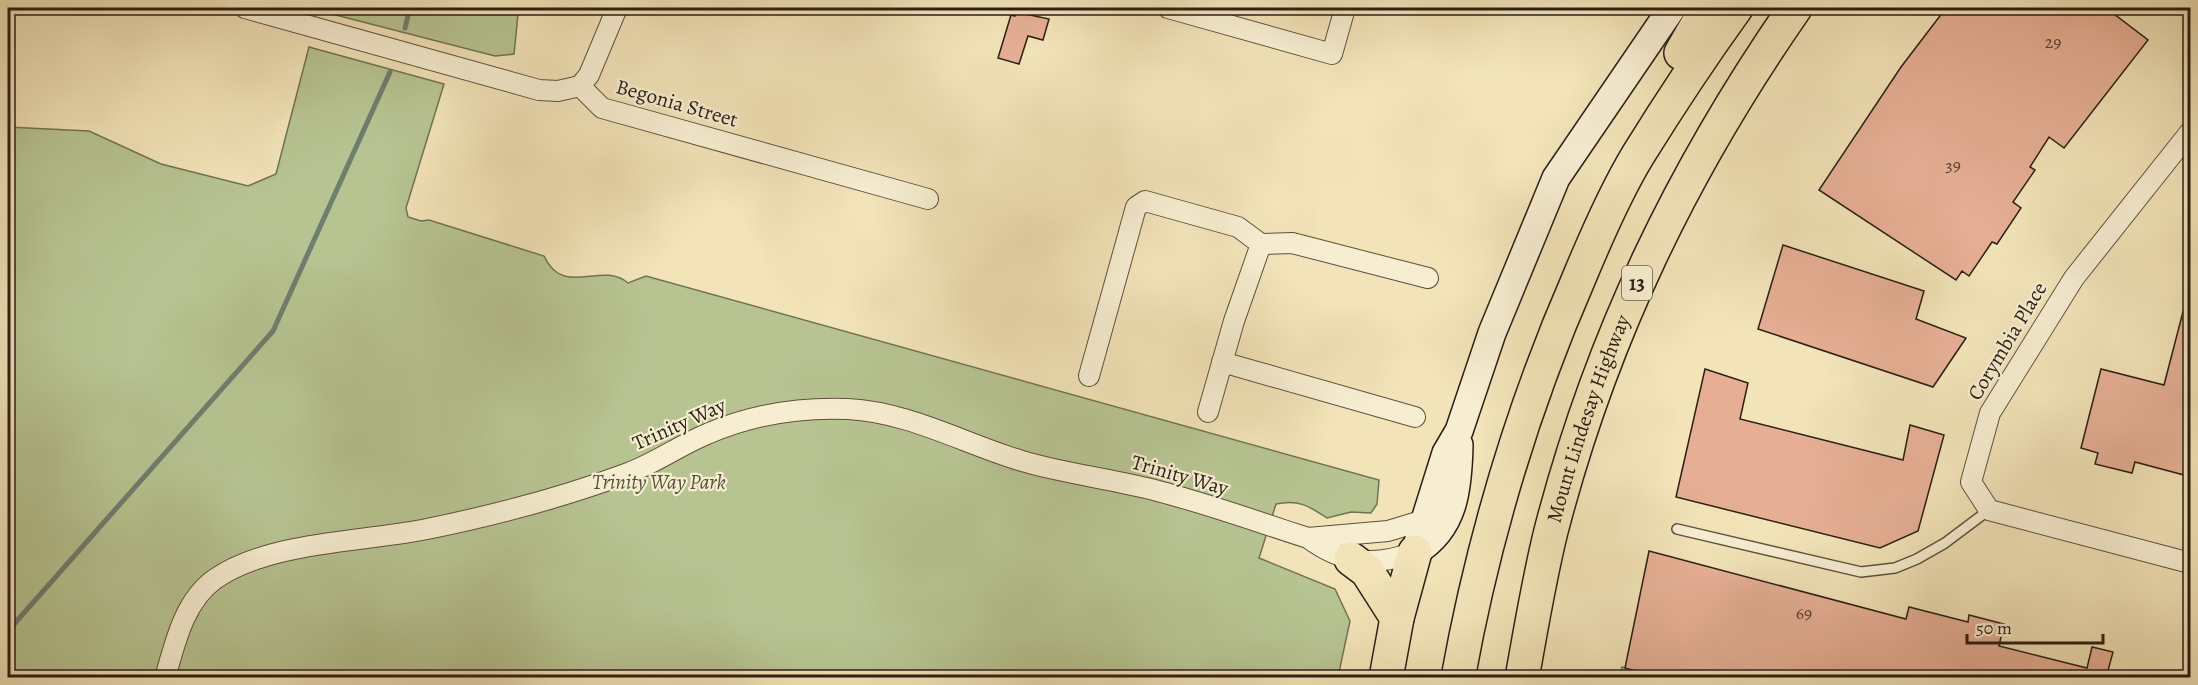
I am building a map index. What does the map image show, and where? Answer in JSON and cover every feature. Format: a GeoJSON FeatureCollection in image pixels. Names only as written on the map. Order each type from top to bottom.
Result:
{"type":"FeatureCollection","features":[{"type":"Feature","properties":{"kind":"highway"},"geometry":{"type":"LineString","coordinates":[[1637,156],[1646,120],[1707,8]]}},
{"type":"Feature","properties":{"kind":"highway"},"geometry":{"type":"LineString","coordinates":[[1458,678],[1480,573],[1507,469],[1530,399],[1560,321],[1594,243],[1637,156],[1736,8]]}},
{"type":"Feature","properties":{"kind":"highway","name":"Mount Lindesay Highway"},"geometry":{"type":"LineString","coordinates":[[1522,678],[1550,532],[1573,451],[1595,387],[1647,260],[1715,130],[1795,8]]}},
{"type":"Feature","properties":{"kind":"highway"},"geometry":{"type":"LineString","coordinates":[[1386,678],[1397,618],[1415,552]]}},
{"type":"Feature","properties":{"kind":"highway"},"geometry":{"type":"LineString","coordinates":[[1351,559],[1367,571],[1397,618]]}},
{"type":"Feature","properties":{"kind":"street"},"geometry":{"type":"LineString","coordinates":[[245,8],[539,90],[558,91],[580,86],[589,75],[617,8]]}},
{"type":"Feature","properties":{"kind":"street"},"geometry":{"type":"LineString","coordinates":[[1168,8],[1332,54],[1345,8]]}},
{"type":"Feature","properties":{"kind":"street"},"geometry":{"type":"LineString","coordinates":[[1415,552],[1446,453],[1459,431],[1492,333],[1556,177],[1672,8]]}},
{"type":"Feature","properties":{"kind":"street","name":"Begonia Street"},"geometry":{"type":"LineString","coordinates":[[580,86],[602,108],[928,199]]}},
{"type":"Feature","properties":{"kind":"street","name":"Corymbia Place"},"geometry":{"type":"LineString","coordinates":[[1989,510],[1971,482],[1990,413],[2074,278],[2190,132]]}},
{"type":"Feature","properties":{"kind":"street"},"geometry":{"type":"LineString","coordinates":[[1089,376],[1136,207],[1145,201],[1238,227],[1261,244],[1292,243],[1428,278]]}},
{"type":"Feature","properties":{"kind":"street"},"geometry":{"type":"LineString","coordinates":[[1208,412],[1261,244]]}},
{"type":"Feature","properties":{"kind":"street"},"geometry":{"type":"LineString","coordinates":[[1222,362],[1415,417]]}},
{"type":"Feature","properties":{"kind":"street","name":"Trinity Way"},"geometry":{"type":"LineString","coordinates":[[165,678],[179,627],[195,600],[213,580],[238,566],[272,554],[422,530],[563,496],[633,471],[708,433],[760,416],[798,408],[852,409],[904,419],[1023,462],[1157,491],[1308,538],[1327,552],[1351,559],[1386,561],[1415,552]]}},
{"type":"Feature","properties":{"kind":"street"},"geometry":{"type":"LineString","coordinates":[[1415,552],[1442,528],[1454,502],[1459,431]]}},
{"type":"Feature","properties":{"kind":"street"},"geometry":{"type":"LineString","coordinates":[[1989,510],[2190,563]]}},
{"type":"Feature","properties":{"kind":"street","name":"Trinity Way"},"geometry":{"type":"LineString","coordinates":[[1308,538],[1388,531],[1424,520]]}},
{"type":"Feature","properties":{"kind":"lane"},"geometry":{"type":"LineString","coordinates":[[1677,529],[1861,572],[1895,568],[1917,559],[1945,543],[1989,510]]}},
{"type":"Feature","properties":{"kind":"green space"},"geometry":{"type":"Polygon","coordinates":[[[321,8],[515,8],[518,14],[514,54],[495,56],[320,11],[321,8]]]}},
{"type":"Feature","properties":{"kind":"green space","name":"Trinity Way Park"},"geometry":{"type":"Polygon","coordinates":[[[309,47],[444,84],[406,208],[408,217],[421,221],[429,220],[544,256],[552,269],[562,275],[572,277],[606,275],[617,277],[628,283],[646,276],[1379,480],[1377,504],[1371,513],[1351,512],[1327,518],[1297,503],[1276,504],[1259,558],[1335,589],[1350,621],[1338,677],[8,678],[8,127],[89,131],[161,164],[248,186],[276,174],[309,47]]]}},
{"type":"Feature","properties":{"kind":"green space"},"geometry":{"type":"Polygon","coordinates":[[[1622,667],[1663,677],[1619,678],[1622,667]]]}},
{"type":"Feature","properties":{"kind":"building"},"geometry":{"type":"Polygon","coordinates":[[[1946,8],[2106,8],[2148,40],[2064,148],[2049,137],[2030,167],[2035,170],[2013,202],[2021,208],[1997,244],[1992,242],[1969,276],[1962,271],[1956,280],[1819,190],[1901,67],[1946,8]]]}},
{"type":"Feature","properties":{"kind":"building"},"geometry":{"type":"Polygon","coordinates":[[[1016,12],[1049,19],[1043,40],[1028,36],[1019,64],[998,58],[1011,15],[1015,16],[1016,12]]]}},
{"type":"Feature","properties":{"kind":"building"},"geometry":{"type":"Polygon","coordinates":[[[1783,245],[1924,291],[1916,319],[1966,338],[1933,387],[1758,329],[1783,245]]]}},
{"type":"Feature","properties":{"kind":"building"},"geometry":{"type":"Polygon","coordinates":[[[2185,304],[2190,304],[2190,452],[2184,475],[2135,462],[2132,473],[2095,464],[2098,453],[2081,448],[2101,369],[2164,385],[2185,304]]]}},
{"type":"Feature","properties":{"kind":"building"},"geometry":{"type":"Polygon","coordinates":[[[1705,369],[1748,383],[1740,419],[1903,460],[1910,425],[1944,435],[1918,531],[1880,548],[1676,497],[1705,369]]]}},
{"type":"Feature","properties":{"kind":"building"},"geometry":{"type":"Polygon","coordinates":[[[1649,551],[1906,619],[1909,607],[1968,622],[1969,615],[2004,624],[1999,646],[2087,668],[2092,647],[2113,652],[2106,678],[1661,678],[1625,668],[1649,551]]]}},
{"type":"Feature","properties":{"kind":"waterway"},"geometry":{"type":"LineString","coordinates":[[405,28],[410,8]]}},
{"type":"Feature","properties":{"kind":"waterway"},"geometry":{"type":"LineString","coordinates":[[8,636],[15,623],[273,331],[390,72]]}}]}
